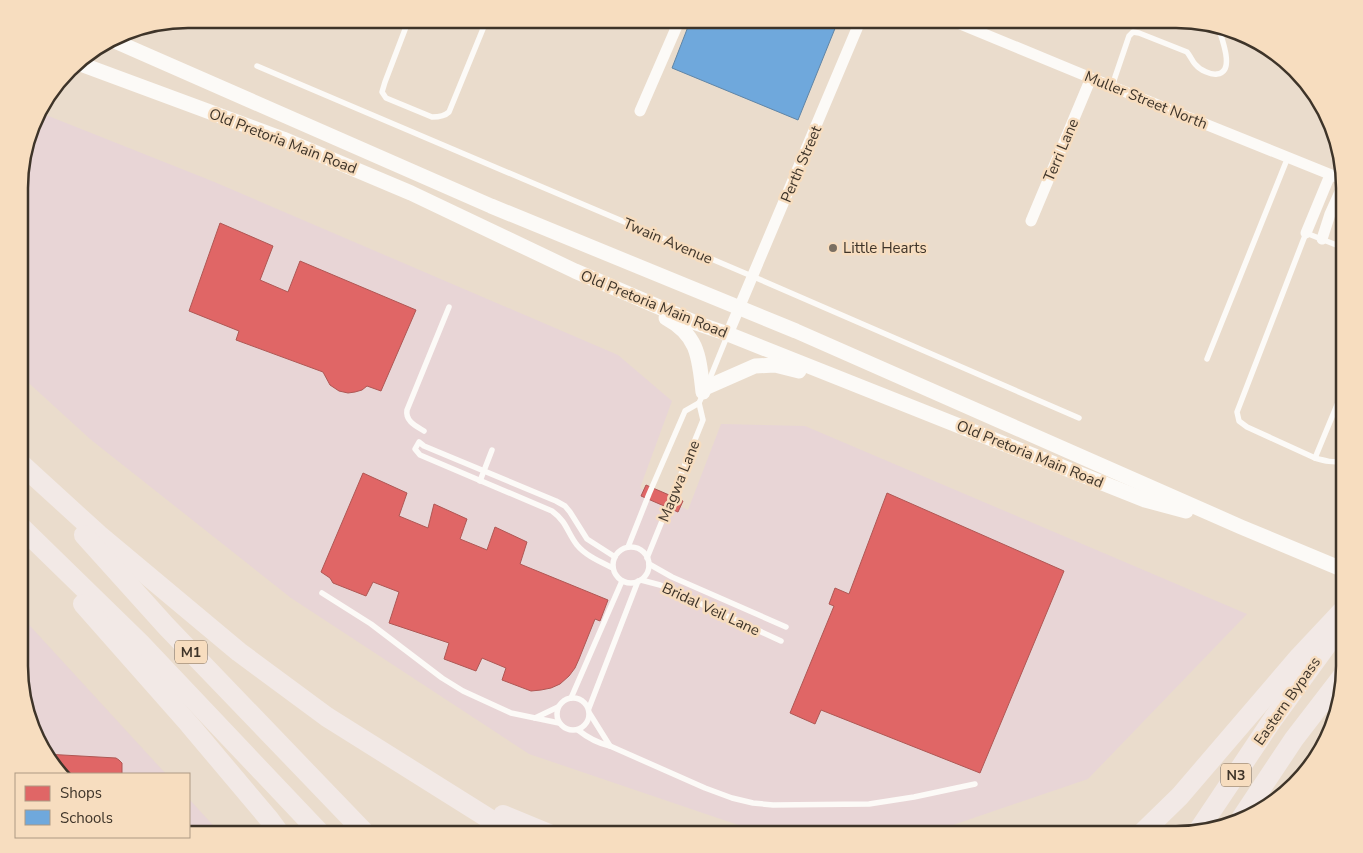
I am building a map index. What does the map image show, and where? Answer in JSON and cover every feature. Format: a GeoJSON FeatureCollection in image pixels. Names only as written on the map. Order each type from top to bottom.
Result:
{"type":"FeatureCollection","features":[{"type":"Feature","properties":{"kind":"highway"},"geometry":{"type":"LineString","coordinates":[[27,470],[99,535],[239,652],[327,717],[500,826]]}},
{"type":"Feature","properties":{"kind":"highway","name":"M1"},"geometry":{"type":"LineString","coordinates":[[27,472],[166,626],[358,826]]}},
{"type":"Feature","properties":{"kind":"highway","name":"M1"},"geometry":{"type":"LineString","coordinates":[[27,533],[140,643],[313,826]]}},
{"type":"Feature","properties":{"kind":"highway"},"geometry":{"type":"LineString","coordinates":[[27,541],[188,724],[274,826]]}},
{"type":"Feature","properties":{"kind":"highway"},"geometry":{"type":"LineString","coordinates":[[1150,825],[1180,796],[1299,657],[1335,619]]}},
{"type":"Feature","properties":{"kind":"highway","name":"Eastern Bypass"},"geometry":{"type":"LineString","coordinates":[[1203,823],[1273,718],[1335,634]]}},
{"type":"Feature","properties":{"kind":"highway","name":"Eastern Bypass"},"geometry":{"type":"LineString","coordinates":[[1248,808],[1294,739],[1333,688]]}},
{"type":"Feature","properties":{"kind":"highway"},"geometry":{"type":"LineString","coordinates":[[437,787],[529,826]]}},
{"type":"Feature","properties":{"kind":"main road","name":"Old Pretoria Main Road"},"geometry":{"type":"LineString","coordinates":[[119,43],[482,202],[796,331],[1241,527],[1335,566]]}},
{"type":"Feature","properties":{"kind":"main road","name":"Old Pretoria Main Road"},"geometry":{"type":"LineString","coordinates":[[84,65],[283,139],[402,189],[595,280],[696,323],[728,334],[1145,500],[1241,527]]}},
{"type":"Feature","properties":{"kind":"main road"},"geometry":{"type":"LineString","coordinates":[[595,280],[675,323],[684,330],[692,340],[698,356],[702,394],[755,366],[764,364],[775,365],[868,390]]}},
{"type":"Feature","properties":{"kind":"street"},"geometry":{"type":"LineString","coordinates":[[640,111],[676,28]]}},
{"type":"Feature","properties":{"kind":"street","name":"Perth Street"},"geometry":{"type":"LineString","coordinates":[[728,334],[754,277],[857,28]]}},
{"type":"Feature","properties":{"kind":"street","name":"Muller Street North"},"geometry":{"type":"LineString","coordinates":[[970,28],[1335,177]]}},
{"type":"Feature","properties":{"kind":"street","name":"Terri Lane"},"geometry":{"type":"LineString","coordinates":[[1031,221],[1091,78]]}},
{"type":"Feature","properties":{"kind":"street"},"geometry":{"type":"LineString","coordinates":[[1306,233],[1330,174]]}},
{"type":"Feature","properties":{"kind":"street"},"geometry":{"type":"LineString","coordinates":[[1322,239],[1335,203]]}},
{"type":"Feature","properties":{"kind":"lane"},"geometry":{"type":"LineString","coordinates":[[406,28],[382,92],[386,98],[436,117],[448,113],[483,28]]}},
{"type":"Feature","properties":{"kind":"lane"},"geometry":{"type":"LineString","coordinates":[[1112,86],[1129,36],[1133,32],[1187,52],[1195,65],[1212,74],[1220,74],[1226,69],[1227,60],[1220,34]]}},
{"type":"Feature","properties":{"kind":"lane","name":"Twain Avenue"},"geometry":{"type":"LineString","coordinates":[[257,66],[754,277],[1079,418]]}},
{"type":"Feature","properties":{"kind":"lane"},"geometry":{"type":"LineString","coordinates":[[1207,359],[1288,157]]}},
{"type":"Feature","properties":{"kind":"lane"},"geometry":{"type":"LineString","coordinates":[[1335,244],[1306,233],[1237,415],[1242,424],[1315,458],[1335,462]]}},
{"type":"Feature","properties":{"kind":"lane"},"geometry":{"type":"LineString","coordinates":[[424,431],[410,421],[406,414],[449,307]]}},
{"type":"Feature","properties":{"kind":"lane","name":"Magwa Lane"},"geometry":{"type":"LineString","coordinates":[[628,547],[685,411],[702,394],[728,334]]}},
{"type":"Feature","properties":{"kind":"lane","name":"Magwa Lane"},"geometry":{"type":"LineString","coordinates":[[589,711],[640,580],[648,570],[648,561],[703,420],[702,394]]}},
{"type":"Feature","properties":{"kind":"lane"},"geometry":{"type":"LineString","coordinates":[[1315,458],[1335,410]]}},
{"type":"Feature","properties":{"kind":"lane"},"geometry":{"type":"LineString","coordinates":[[613,568],[585,553],[578,546],[565,522],[552,510],[420,455],[416,445],[419,442],[424,446],[565,506],[575,517],[587,539],[615,557]]}},
{"type":"Feature","properties":{"kind":"lane"},"geometry":{"type":"LineString","coordinates":[[480,481],[492,450]]}},
{"type":"Feature","properties":{"kind":"lane"},"geometry":{"type":"LineString","coordinates":[[572,535],[580,529]]}},
{"type":"Feature","properties":{"kind":"lane"},"geometry":{"type":"LineString","coordinates":[[640,580],[632,583],[622,581],[613,568],[615,557],[623,549],[634,547],[640,550],[648,561]]}},
{"type":"Feature","properties":{"kind":"lane","name":"Bridal Veil Lane"},"geometry":{"type":"LineString","coordinates":[[648,561],[672,577],[786,627]]}},
{"type":"Feature","properties":{"kind":"lane","name":"Bridal Veil Lane"},"geometry":{"type":"LineString","coordinates":[[640,580],[660,586],[781,641]]}},
{"type":"Feature","properties":{"kind":"lane"},"geometry":{"type":"LineString","coordinates":[[571,698],[622,581]]}},
{"type":"Feature","properties":{"kind":"lane"},"geometry":{"type":"LineString","coordinates":[[322,593],[371,624],[462,691],[511,713],[559,722]]}},
{"type":"Feature","properties":{"kind":"lane"},"geometry":{"type":"LineString","coordinates":[[707,607],[713,595]]}},
{"type":"Feature","properties":{"kind":"lane"},"geometry":{"type":"LineString","coordinates":[[535,718],[558,707],[562,702],[571,698],[582,700],[610,746]]}},
{"type":"Feature","properties":{"kind":"lane"},"geometry":{"type":"LineString","coordinates":[[558,707],[557,717],[567,730],[578,730],[587,724],[589,711]]}},
{"type":"Feature","properties":{"kind":"lane"},"geometry":{"type":"LineString","coordinates":[[578,730],[598,743],[610,746],[704,788],[753,804],[869,804],[899,800],[975,784]]}},
{"type":"Feature","properties":{"kind":"shaded area"},"geometry":{"type":"Polygon","coordinates":[[[45,115],[212,181],[618,355],[672,401],[640,488],[688,510],[721,424],[805,426],[1247,614],[1088,779],[952,825],[740,825],[529,754],[291,598],[90,439],[27,381],[27,187],[33,146],[45,115]]]}},
{"type":"Feature","properties":{"kind":"shaded area"},"geometry":{"type":"Polygon","coordinates":[[[27,623],[165,773],[69,773],[67,771],[49,746],[36,717],[29,687],[27,623]]]}},
{"type":"Feature","properties":{"kind":"shaded area"},"geometry":{"type":"Polygon","coordinates":[[[190,800],[214,826],[190,826],[190,800]]]}},
{"type":"Feature","properties":{"kind":"building: Shops"},"geometry":{"type":"Polygon","coordinates":[[[220,223],[273,246],[260,280],[288,292],[300,261],[416,310],[381,391],[367,386],[355,392],[339,391],[330,385],[323,372],[236,340],[239,331],[189,311],[220,223]]]}},
{"type":"Feature","properties":{"kind":"building: Shops"},"geometry":{"type":"Polygon","coordinates":[[[363,473],[407,493],[399,516],[428,528],[434,504],[467,519],[460,539],[487,550],[495,527],[527,542],[520,564],[608,600],[600,621],[595,619],[575,668],[569,676],[560,684],[551,688],[531,691],[502,680],[506,668],[482,658],[476,671],[444,659],[449,643],[389,623],[399,592],[373,582],[366,596],[333,583],[330,578],[321,572],[363,473]]]}},
{"type":"Feature","properties":{"kind":"building: Shops"},"geometry":{"type":"Polygon","coordinates":[[[646,485],[683,501],[678,512],[641,496],[646,485]]]}},
{"type":"Feature","properties":{"kind":"building: Shops"},"geometry":{"type":"Polygon","coordinates":[[[887,493],[1064,571],[980,773],[821,710],[815,724],[790,713],[834,606],[829,604],[835,588],[849,594],[887,493]]]}},
{"type":"Feature","properties":{"kind":"building: Shops"},"geometry":{"type":"Polygon","coordinates":[[[55,755],[116,758],[122,763],[122,773],[69,773],[55,755]]]}},
{"type":"Feature","properties":{"kind":"building: Schools"},"geometry":{"type":"Polygon","coordinates":[[[688,28],[835,28],[798,120],[672,68],[688,28]]]}},
{"type":"Feature","properties":{"kind":"place","name":"Little Hearts"},"geometry":{"type":"Point","coordinates":[833,248]}}]}
